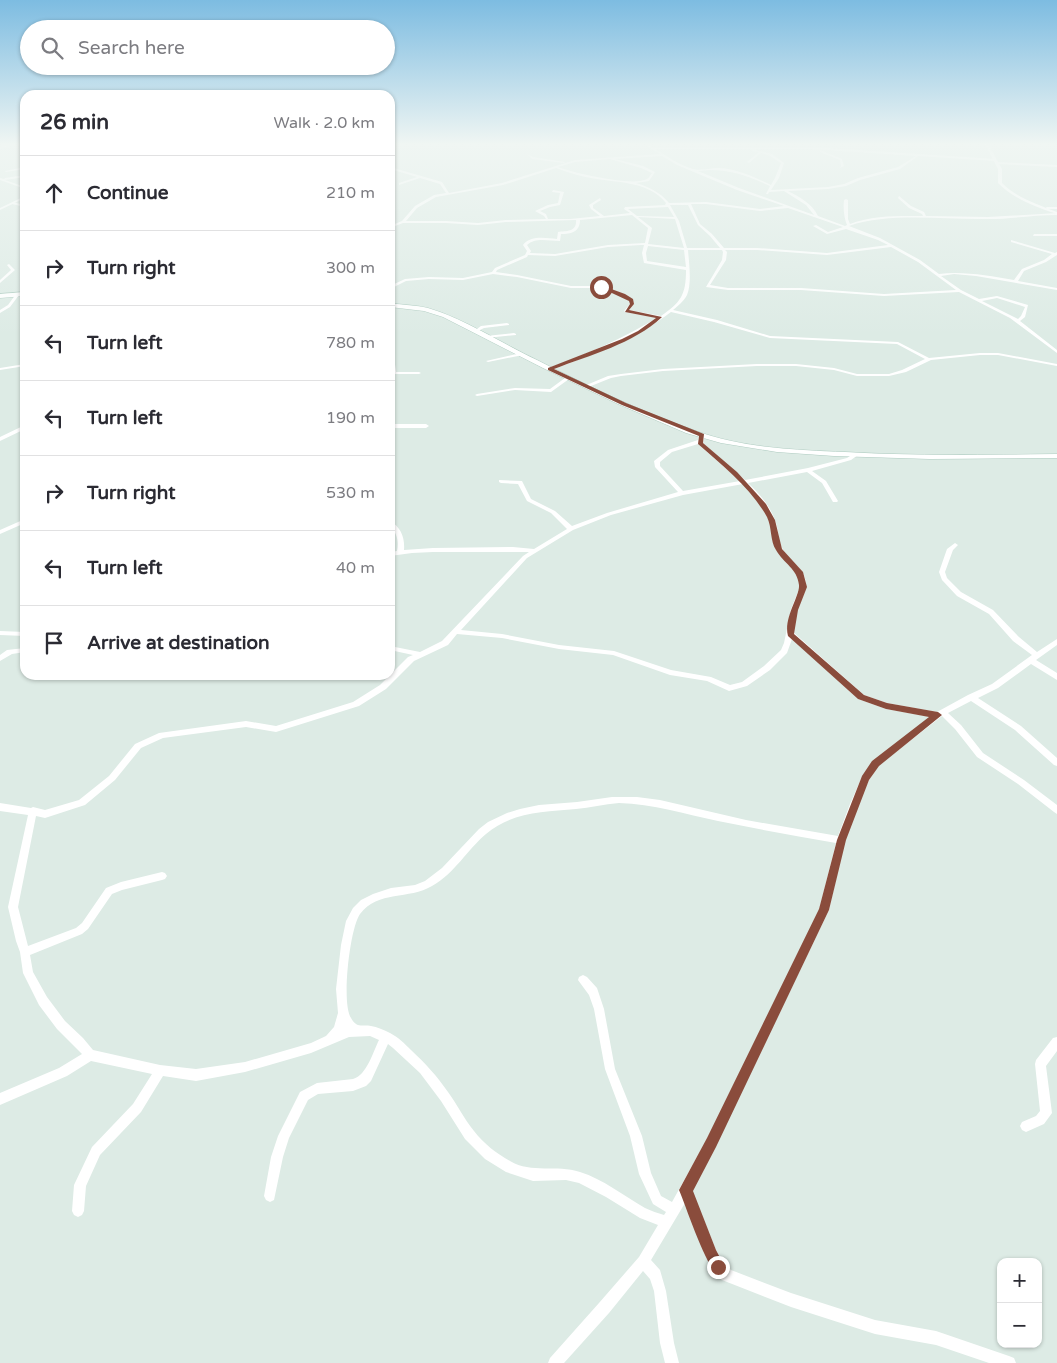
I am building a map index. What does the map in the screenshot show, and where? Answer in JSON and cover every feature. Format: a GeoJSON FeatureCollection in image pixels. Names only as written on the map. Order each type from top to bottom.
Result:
{"type":"FeatureCollection","features":[{"type":"Feature","properties":{"kind":"main road"},"geometry":{"type":"LineString","coordinates":[[0,296],[20,295]]}},
{"type":"Feature","properties":{"kind":"main road"},"geometry":{"type":"LineString","coordinates":[[395,306],[433,311],[478,330],[486,337],[567,379],[701,438],[776,450],[855,455],[934,457],[1057,456]]}},
{"type":"Feature","properties":{"kind":"street"},"geometry":{"type":"LineString","coordinates":[[403,222],[417,208]]}},
{"type":"Feature","properties":{"kind":"street"},"geometry":{"type":"LineString","coordinates":[[545,208],[537,211],[545,215],[547,219]]}},
{"type":"Feature","properties":{"kind":"street"},"geometry":{"type":"LineString","coordinates":[[594,208],[602,216]]}},
{"type":"Feature","properties":{"kind":"street"},"geometry":{"type":"LineString","coordinates":[[631,208],[625,208],[650,228],[644,257],[646,262],[688,269]]}},
{"type":"Feature","properties":{"kind":"street"},"geometry":{"type":"LineString","coordinates":[[550,369],[640,332],[670,311],[685,295],[689,262],[682,231],[669,208]]}},
{"type":"Feature","properties":{"kind":"street"},"geometry":{"type":"LineString","coordinates":[[692,208],[700,226],[711,234],[724,250],[724,260],[707,286],[728,289],[801,289],[884,295],[960,291]]}},
{"type":"Feature","properties":{"kind":"street"},"geometry":{"type":"LineString","coordinates":[[742,208],[760,210],[782,208]]}},
{"type":"Feature","properties":{"kind":"street"},"geometry":{"type":"LineString","coordinates":[[790,208],[848,226],[879,239],[919,261],[960,291],[1018,320],[1057,352]]}},
{"type":"Feature","properties":{"kind":"street"},"geometry":{"type":"LineString","coordinates":[[811,208],[815,211],[816,216]]}},
{"type":"Feature","properties":{"kind":"street"},"geometry":{"type":"LineString","coordinates":[[846,208],[848,214],[846,219],[848,226]]}},
{"type":"Feature","properties":{"kind":"street"},"geometry":{"type":"LineString","coordinates":[[911,208],[923,213],[925,217]]}},
{"type":"Feature","properties":{"kind":"street"},"geometry":{"type":"LineString","coordinates":[[1046,208],[1057,208]]}},
{"type":"Feature","properties":{"kind":"street"},"geometry":{"type":"LineString","coordinates":[[1046,208],[1057,213]]}},
{"type":"Feature","properties":{"kind":"street"},"geometry":{"type":"LineString","coordinates":[[815,226],[827,233],[873,220],[925,217],[988,218],[1057,213]]}},
{"type":"Feature","properties":{"kind":"street"},"geometry":{"type":"LineString","coordinates":[[395,225],[403,222],[478,224],[634,215],[676,218]]}},
{"type":"Feature","properties":{"kind":"street"},"geometry":{"type":"LineString","coordinates":[[528,254],[529,250],[525,245],[527,242],[535,239],[559,240],[559,233],[568,233],[576,230],[578,219]]}},
{"type":"Feature","properties":{"kind":"street"},"geometry":{"type":"LineString","coordinates":[[1034,235],[1057,234]]}},
{"type":"Feature","properties":{"kind":"street"},"geometry":{"type":"LineString","coordinates":[[1012,241],[1056,254]]}},
{"type":"Feature","properties":{"kind":"street"},"geometry":{"type":"LineString","coordinates":[[493,273],[496,269],[528,254],[555,255],[608,246],[646,244],[686,249],[757,249],[827,254],[891,246]]}},
{"type":"Feature","properties":{"kind":"street"},"geometry":{"type":"LineString","coordinates":[[1015,282],[1023,270],[1056,254]]}},
{"type":"Feature","properties":{"kind":"street"},"geometry":{"type":"LineString","coordinates":[[0,282],[13,270],[9,265]]}},
{"type":"Feature","properties":{"kind":"street"},"geometry":{"type":"LineString","coordinates":[[395,285],[405,280],[463,279],[493,273],[571,287],[601,287],[631,300],[632,304],[626,311],[660,317]]}},
{"type":"Feature","properties":{"kind":"street"},"geometry":{"type":"LineString","coordinates":[[938,275],[969,274],[1057,289]]}},
{"type":"Feature","properties":{"kind":"street"},"geometry":{"type":"LineString","coordinates":[[0,312],[9,306],[17,295]]}},
{"type":"Feature","properties":{"kind":"street"},"geometry":{"type":"LineString","coordinates":[[978,300],[997,297],[1027,306],[1023,317],[1018,320]]}},
{"type":"Feature","properties":{"kind":"street"},"geometry":{"type":"LineString","coordinates":[[670,311],[715,321],[770,337],[901,344],[928,360]]}},
{"type":"Feature","properties":{"kind":"street"},"geometry":{"type":"LineString","coordinates":[[481,320],[478,330],[507,324]]}},
{"type":"Feature","properties":{"kind":"street"},"geometry":{"type":"LineString","coordinates":[[486,337],[514,334]]}},
{"type":"Feature","properties":{"kind":"street"},"geometry":{"type":"LineString","coordinates":[[488,361],[521,354]]}},
{"type":"Feature","properties":{"kind":"street"},"geometry":{"type":"LineString","coordinates":[[586,387],[620,375],[663,370],[757,365],[796,365],[834,369],[857,375],[890,375],[928,360],[988,354],[1057,365]]}},
{"type":"Feature","properties":{"kind":"street"},"geometry":{"type":"LineString","coordinates":[[0,369],[20,366]]}},
{"type":"Feature","properties":{"kind":"street"},"geometry":{"type":"LineString","coordinates":[[395,373],[419,373]]}},
{"type":"Feature","properties":{"kind":"street"},"geometry":{"type":"LineString","coordinates":[[477,394],[515,389],[551,391],[555,390],[567,379]]}},
{"type":"Feature","properties":{"kind":"street"},"geometry":{"type":"LineString","coordinates":[[395,426],[426,426]]}},
{"type":"Feature","properties":{"kind":"street"},"geometry":{"type":"LineString","coordinates":[[0,439],[20,429]]}},
{"type":"Feature","properties":{"kind":"street"},"geometry":{"type":"LineString","coordinates":[[456,632],[502,636],[559,647],[614,653],[670,672],[708,679],[733,688],[744,684],[775,662],[784,651],[790,634],[794,610],[803,587],[802,578],[796,567],[778,549],[775,531],[768,512],[752,490],[704,447],[701,438],[670,451],[657,462],[657,466],[682,493]]}},
{"type":"Feature","properties":{"kind":"street"},"geometry":{"type":"LineString","coordinates":[[395,675],[418,654],[445,644],[524,558],[571,529],[609,514],[682,493],[808,470],[849,459],[855,455]]}},
{"type":"Feature","properties":{"kind":"street"},"geometry":{"type":"LineString","coordinates":[[808,470],[824,482],[835,501]]}},
{"type":"Feature","properties":{"kind":"street"},"geometry":{"type":"LineString","coordinates":[[501,481],[520,482],[529,500],[553,512],[571,529]]}},
{"type":"Feature","properties":{"kind":"street"},"geometry":{"type":"LineString","coordinates":[[0,532],[20,523]]}},
{"type":"Feature","properties":{"kind":"street"},"geometry":{"type":"LineString","coordinates":[[395,527],[401,537],[400,552]]}},
{"type":"Feature","properties":{"kind":"street"},"geometry":{"type":"LineString","coordinates":[[955,545],[947,555],[942,572],[944,579],[959,594],[991,612],[1034,657],[1057,677]]}},
{"type":"Feature","properties":{"kind":"street"},"geometry":{"type":"LineString","coordinates":[[395,553],[437,549],[476,550],[514,548],[536,550]]}},
{"type":"Feature","properties":{"kind":"street"},"geometry":{"type":"LineString","coordinates":[[0,633],[20,634]]}},
{"type":"Feature","properties":{"kind":"street"},"geometry":{"type":"LineString","coordinates":[[790,634],[861,697],[886,706],[940,714],[958,727],[980,754],[1057,810]]}},
{"type":"Feature","properties":{"kind":"street"},"geometry":{"type":"LineString","coordinates":[[555,1363],[643,1261],[686,1190],[711,1143],[824,910],[841,840],[865,779],[876,764],[940,714],[994,686],[1057,641]]}},
{"type":"Feature","properties":{"kind":"street"},"geometry":{"type":"LineString","coordinates":[[395,649],[418,654]]}},
{"type":"Feature","properties":{"kind":"street"},"geometry":{"type":"LineString","coordinates":[[0,658],[10,652],[20,651]]}},
{"type":"Feature","properties":{"kind":"street"},"geometry":{"type":"LineString","coordinates":[[0,807],[45,814],[82,803],[112,778],[138,746],[155,737],[246,724],[276,729],[356,704],[383,688],[390,680]]}},
{"type":"Feature","properties":{"kind":"street"},"geometry":{"type":"LineString","coordinates":[[971,698],[1018,728],[1057,763]]}},
{"type":"Feature","properties":{"kind":"street"},"geometry":{"type":"LineString","coordinates":[[357,1031],[350,1028],[345,1022],[342,975],[347,935],[352,917],[357,908],[366,901],[382,895],[426,885],[441,876],[456,862],[464,849],[491,825],[524,810],[548,806],[569,806],[627,800],[841,840]]}},
{"type":"Feature","properties":{"kind":"street"},"geometry":{"type":"LineString","coordinates":[[33,812],[13,907],[25,952],[28,973],[43,1001],[61,1025],[90,1055],[160,1070],[196,1075],[282,1057],[311,1048],[349,1032],[370,1032],[386,1037],[424,1069],[445,1097],[469,1135],[489,1155],[510,1168],[532,1175],[566,1174],[581,1178],[644,1214],[666,1222]]}},
{"type":"Feature","properties":{"kind":"street"},"geometry":{"type":"LineString","coordinates":[[25,952],[79,931],[85,926],[110,891],[121,886],[162,876]]}},
{"type":"Feature","properties":{"kind":"street"},"geometry":{"type":"LineString","coordinates":[[583,980],[593,992],[599,1009],[610,1070],[636,1136],[645,1174],[657,1200],[673,1210]]}},
{"type":"Feature","properties":{"kind":"street"},"geometry":{"type":"LineString","coordinates":[[330,1039],[338,1030],[343,1011]]}},
{"type":"Feature","properties":{"kind":"street"},"geometry":{"type":"LineString","coordinates":[[270,1196],[277,1157],[284,1136],[304,1096],[317,1089],[362,1082],[386,1037]]}},
{"type":"Feature","properties":{"kind":"street"},"geometry":{"type":"LineString","coordinates":[[1026,1126],[1040,1120],[1046,1113],[1040,1064],[1057,1042]]}},
{"type":"Feature","properties":{"kind":"street"},"geometry":{"type":"LineString","coordinates":[[0,1099],[63,1072],[90,1055]]}},
{"type":"Feature","properties":{"kind":"street"},"geometry":{"type":"LineString","coordinates":[[78,1212],[80,1185],[96,1151],[137,1108],[160,1070]]}},
{"type":"Feature","properties":{"kind":"street"},"geometry":{"type":"LineString","coordinates":[[686,1190],[711,1254],[718,1267],[727,1275],[791,1300],[875,1327],[936,1338],[1008,1363]]}},
{"type":"Feature","properties":{"kind":"street"},"geometry":{"type":"LineString","coordinates":[[643,1261],[655,1275],[658,1283],[672,1363]]}},
{"type":"Feature","properties":{"kind":"route"},"geometry":{"type":"LineString","coordinates":[[601,287],[628,297],[632,304],[626,311],[660,317],[640,332],[550,369],[567,379],[702,436],[700,443],[735,473],[764,505],[772,520],[778,549],[796,567],[802,578],[803,587],[794,610],[790,634],[825,663],[861,697],[886,706],[938,715],[876,764],[865,779],[841,840],[824,910],[711,1143],[686,1190],[718,1267]]}}]}
